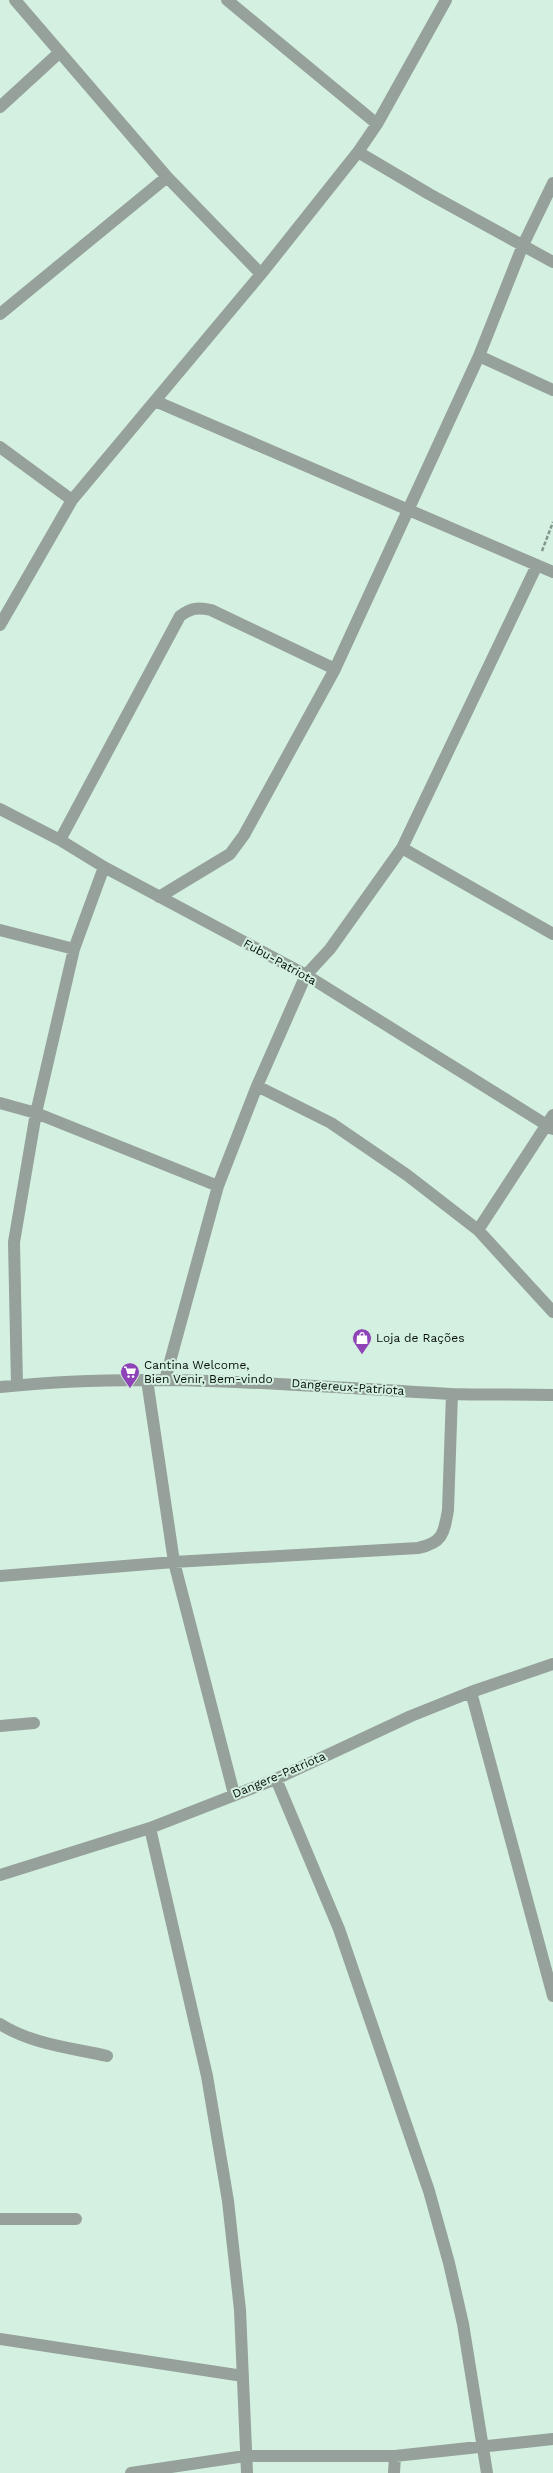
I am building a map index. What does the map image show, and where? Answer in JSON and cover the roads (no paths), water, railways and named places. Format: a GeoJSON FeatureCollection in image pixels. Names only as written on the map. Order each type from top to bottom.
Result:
{"type":"FeatureCollection","features":[{"type":"Feature","properties":{"kind":"street"},"geometry":{"type":"LineString","coordinates":[[15,0],[167,177],[261,274]]}},
{"type":"Feature","properties":{"kind":"street"},"geometry":{"type":"LineString","coordinates":[[227,0],[377,124]]}},
{"type":"Feature","properties":{"kind":"street"},"geometry":{"type":"LineString","coordinates":[[0,625],[72,500],[261,274],[358,152],[377,124],[446,0]]}},
{"type":"Feature","properties":{"kind":"street"},"geometry":{"type":"LineString","coordinates":[[0,107],[60,52]]}},
{"type":"Feature","properties":{"kind":"street"},"geometry":{"type":"LineString","coordinates":[[358,152],[428,194],[553,262]]}},
{"type":"Feature","properties":{"kind":"street"},"geometry":{"type":"LineString","coordinates":[[0,314],[167,177]]}},
{"type":"Feature","properties":{"kind":"street"},"geometry":{"type":"LineString","coordinates":[[159,897],[230,854],[244,835],[335,669],[479,356],[523,245],[553,183]]}},
{"type":"Feature","properties":{"kind":"street"},"geometry":{"type":"LineString","coordinates":[[479,356],[553,390]]}},
{"type":"Feature","properties":{"kind":"street"},"geometry":{"type":"LineString","coordinates":[[155,401],[408,508],[553,572]]}},
{"type":"Feature","properties":{"kind":"street"},"geometry":{"type":"LineString","coordinates":[[0,447],[72,500]]}},
{"type":"Feature","properties":{"kind":"street"},"geometry":{"type":"LineString","coordinates":[[165,1380],[218,1186],[257,1086],[306,975],[330,949],[402,848],[537,565]]}},
{"type":"Feature","properties":{"kind":"street"},"geometry":{"type":"LineString","coordinates":[[60,840],[180,616],[190,609],[200,607],[211,610],[335,669]]}},
{"type":"Feature","properties":{"kind":"street","name":"Fubu-Patriota"},"geometry":{"type":"LineString","coordinates":[[0,809],[60,840],[104,867],[159,897],[306,975],[551,1123]]}},
{"type":"Feature","properties":{"kind":"street"},"geometry":{"type":"LineString","coordinates":[[402,848],[553,934]]}},
{"type":"Feature","properties":{"kind":"street"},"geometry":{"type":"LineString","coordinates":[[17,1385],[14,1242],[36,1114],[74,949],[104,867]]}},
{"type":"Feature","properties":{"kind":"street"},"geometry":{"type":"LineString","coordinates":[[0,930],[74,949]]}},
{"type":"Feature","properties":{"kind":"street"},"geometry":{"type":"LineString","coordinates":[[257,1086],[331,1123],[407,1175],[478,1230],[553,1312]]}},
{"type":"Feature","properties":{"kind":"street"},"geometry":{"type":"LineString","coordinates":[[0,1103],[36,1114],[218,1186]]}},
{"type":"Feature","properties":{"kind":"street"},"geometry":{"type":"LineString","coordinates":[[478,1230],[551,1123]]}},
{"type":"Feature","properties":{"kind":"street"},"geometry":{"type":"LineString","coordinates":[[147,1380],[174,1562],[234,1794]]}},
{"type":"Feature","properties":{"kind":"street","name":"Dangereux-Patriota"},"geometry":{"type":"LineString","coordinates":[[0,1387],[17,1385],[165,1380],[299,1384],[452,1394],[553,1395]]}},
{"type":"Feature","properties":{"kind":"street"},"geometry":{"type":"LineString","coordinates":[[0,1576],[174,1562],[418,1548],[430,1546],[439,1540],[445,1528],[448,1510],[452,1394]]}},
{"type":"Feature","properties":{"kind":"street","name":"Dangere-Patriota"},"geometry":{"type":"LineString","coordinates":[[0,1875],[150,1828],[234,1794],[276,1779],[411,1716],[471,1692],[553,1664]]}},
{"type":"Feature","properties":{"kind":"street"},"geometry":{"type":"LineString","coordinates":[[471,1692],[553,1996]]}},
{"type":"Feature","properties":{"kind":"street"},"geometry":{"type":"LineString","coordinates":[[0,1726],[34,1723]]}},
{"type":"Feature","properties":{"kind":"street"},"geometry":{"type":"LineString","coordinates":[[276,1779],[339,1929],[429,2191],[449,2263],[463,2324],[487,2473]]}},
{"type":"Feature","properties":{"kind":"street"},"geometry":{"type":"LineString","coordinates":[[150,1828],[207,2076],[229,2208],[240,2310],[245,2456],[247,2473]]}},
{"type":"Feature","properties":{"kind":"street"},"geometry":{"type":"LineString","coordinates":[[0,2024],[12,2032],[33,2039],[107,2056]]}},
{"type":"Feature","properties":{"kind":"street"},"geometry":{"type":"LineString","coordinates":[[0,2218],[76,2220]]}},
{"type":"Feature","properties":{"kind":"street"},"geometry":{"type":"LineString","coordinates":[[0,2340],[243,2376]]}},
{"type":"Feature","properties":{"kind":"street"},"geometry":{"type":"LineString","coordinates":[[131,2473],[245,2456],[395,2456],[553,2439]]}},
{"type":"Feature","properties":{"kind":"street"},"geometry":{"type":"LineString","coordinates":[[394,2473],[395,2456]]}},
{"type":"Feature","properties":{"kind":"place","name":"Loja de Rações"},"geometry":{"type":"Point","coordinates":[362,1355]}},
{"type":"Feature","properties":{"kind":"place","name":"Cantina Welcome, Bien Venir, Bem-vindo"},"geometry":{"type":"Point","coordinates":[130,1389]}}]}
